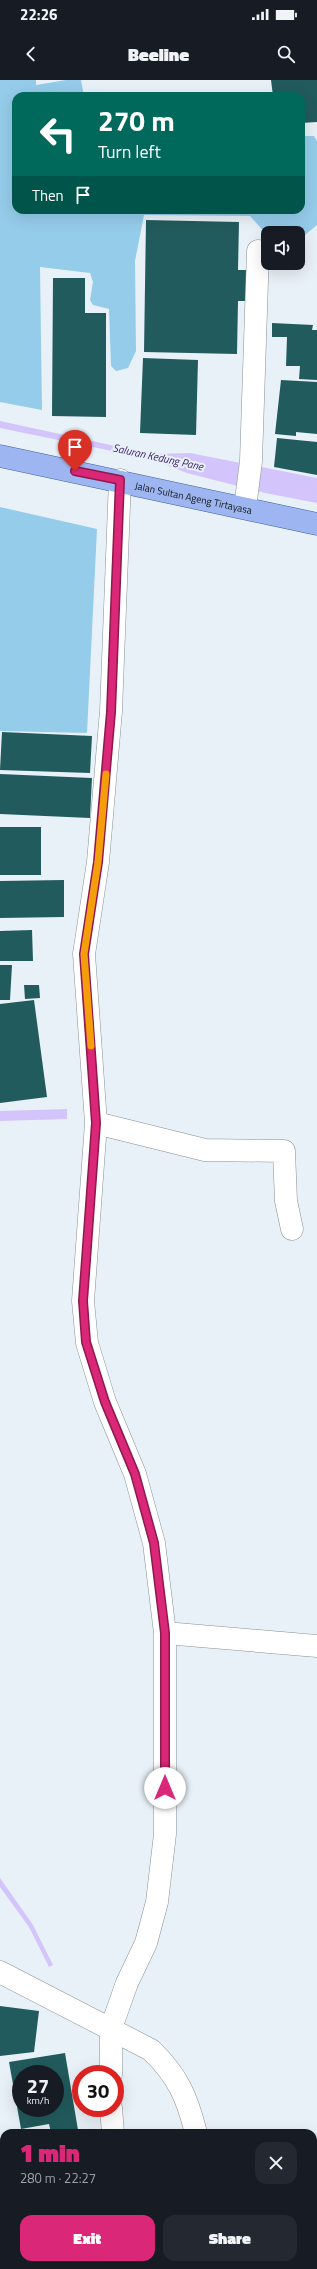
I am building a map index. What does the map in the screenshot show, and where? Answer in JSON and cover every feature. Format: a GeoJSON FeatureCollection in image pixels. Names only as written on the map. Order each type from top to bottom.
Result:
{"type":"FeatureCollection","features":[{"type":"Feature","properties":{"kind":"main road","name":"Jalan Sultan Ageng Tirtayasa"},"geometry":{"type":"LineString","coordinates":[[0,456],[120,480],[246,502],[317,524]]}},
{"type":"Feature","properties":{"kind":"street"},"geometry":{"type":"LineString","coordinates":[[246,502],[251,461],[258,251]]}},
{"type":"Feature","properties":{"kind":"street"},"geometry":{"type":"LineString","coordinates":[[111,2065],[112,2028],[127,1983],[146,1943],[157,1902],[165,1834],[165,1633],[154,1543],[135,1474],[105,1402],[86,1342],[83,1301],[96,1123],[84,954],[98,862],[111,712],[120,480]]}},
{"type":"Feature","properties":{"kind":"street"},"geometry":{"type":"LineString","coordinates":[[96,1123],[205,1150],[284,1151],[286,1201],[292,1228]]}},
{"type":"Feature","properties":{"kind":"street"},"geometry":{"type":"LineString","coordinates":[[165,1633],[317,1646]]}},
{"type":"Feature","properties":{"kind":"street"},"geometry":{"type":"LineString","coordinates":[[0,1972],[112,2028],[151,2050],[166,2065],[181,2085],[195,2129]]}},
{"type":"Feature","properties":{"kind":"street"},"geometry":{"type":"LineString","coordinates":[[112,2117],[113,2129]]}},
{"type":"Feature","properties":{"kind":"shaded area"},"geometry":{"type":"Polygon","coordinates":[[[0,80],[36,80],[36,85],[66,80],[81,80],[83,92],[12,92],[12,214],[305,214],[305,136],[314,136],[317,141],[317,225],[305,235],[305,226],[261,226],[261,228],[250,216],[144,215],[135,261],[136,351],[128,368],[116,371],[111,366],[109,309],[93,305],[90,300],[93,282],[90,273],[40,267],[42,410],[0,402],[0,80]]]}},
{"type":"Feature","properties":{"kind":"shaded area"},"geometry":{"type":"Polygon","coordinates":[[[0,507],[97,529],[87,733],[0,731],[0,507]]]}},
{"type":"Feature","properties":{"kind":"water","name":"Saluran Kedung Pane"},"geometry":{"type":"Polygon","coordinates":[[[0,421],[152,454],[190,453],[317,478],[317,503],[265,493],[187,473],[151,459],[0,428],[0,421]]]}},
{"type":"Feature","properties":{"kind":"water"},"geometry":{"type":"Polygon","coordinates":[[[67,1109],[67,1119],[0,1121],[0,1111],[67,1109]]]}},
{"type":"Feature","properties":{"kind":"water"},"geometry":{"type":"Polygon","coordinates":[[[0,1878],[33,1925],[53,1965],[49,1967],[29,1927],[0,1887],[0,1878]]]}},
{"type":"Feature","properties":{"kind":"building"},"geometry":{"type":"Polygon","coordinates":[[[271,80],[317,80],[317,122],[305,123],[305,92],[272,92],[271,80]]]}},
{"type":"Feature","properties":{"kind":"building"},"geometry":{"type":"Polygon","coordinates":[[[146,220],[239,222],[238,270],[248,270],[248,301],[238,301],[237,354],[144,352],[146,220]]]}},
{"type":"Feature","properties":{"kind":"building"},"geometry":{"type":"Polygon","coordinates":[[[53,278],[85,278],[85,313],[106,313],[106,417],[52,416],[53,278]]]}},
{"type":"Feature","properties":{"kind":"building"},"geometry":{"type":"Polygon","coordinates":[[[272,323],[313,325],[312,330],[317,330],[317,380],[299,379],[300,366],[286,366],[287,337],[272,337],[272,323]]]}},
{"type":"Feature","properties":{"kind":"building"},"geometry":{"type":"Polygon","coordinates":[[[143,358],[198,360],[196,435],[140,433],[143,358]]]}},
{"type":"Feature","properties":{"kind":"building"},"geometry":{"type":"Polygon","coordinates":[[[281,380],[317,382],[317,434],[296,432],[296,436],[275,434],[281,380]]]}},
{"type":"Feature","properties":{"kind":"building"},"geometry":{"type":"Polygon","coordinates":[[[277,438],[317,442],[317,475],[274,467],[277,438]]]}},
{"type":"Feature","properties":{"kind":"building"},"geometry":{"type":"Polygon","coordinates":[[[2,732],[92,736],[90,773],[0,770],[2,732]]]}},
{"type":"Feature","properties":{"kind":"building"},"geometry":{"type":"Polygon","coordinates":[[[0,774],[92,778],[90,818],[0,814],[0,774]]]}},
{"type":"Feature","properties":{"kind":"building"},"geometry":{"type":"Polygon","coordinates":[[[0,827],[41,827],[41,875],[0,875],[0,827]]]}},
{"type":"Feature","properties":{"kind":"building"},"geometry":{"type":"Polygon","coordinates":[[[64,880],[64,917],[0,918],[0,881],[64,880]]]}},
{"type":"Feature","properties":{"kind":"building"},"geometry":{"type":"Polygon","coordinates":[[[32,930],[33,961],[0,961],[0,931],[32,930]]]}},
{"type":"Feature","properties":{"kind":"building"},"geometry":{"type":"Polygon","coordinates":[[[0,965],[12,965],[10,1000],[0,1000],[0,965]]]}},
{"type":"Feature","properties":{"kind":"building"},"geometry":{"type":"Polygon","coordinates":[[[24,985],[39,985],[40,998],[25,999],[24,985]]]}},
{"type":"Feature","properties":{"kind":"building"},"geometry":{"type":"Polygon","coordinates":[[[34,1000],[47,1097],[0,1103],[0,1004],[34,1000]]]}},
{"type":"Feature","properties":{"kind":"building"},"geometry":{"type":"Polygon","coordinates":[[[0,2006],[39,2011],[34,2052],[0,2056],[0,2006]]]}},
{"type":"Feature","properties":{"kind":"building"},"geometry":{"type":"Polygon","coordinates":[[[65,2053],[72,2094],[72,2117],[76,2117],[78,2129],[50,2129],[49,2124],[21,2129],[19,2117],[64,2117],[64,2065],[12,2065],[12,2079],[9,2062],[65,2053]]]}},
{"type":"Feature","properties":{"kind":"slow traffic"},"geometry":{"type":"LineString","coordinates":[[91,1046],[84,954],[98,862],[106,774]]}},
{"type":"Feature","properties":{"kind":"route"},"geometry":{"type":"LineString","coordinates":[[75,471],[120,480],[111,712],[98,862],[84,954],[96,1123],[83,1301],[86,1342],[105,1402],[135,1474],[154,1543],[165,1633],[165,1788]]}}]}
